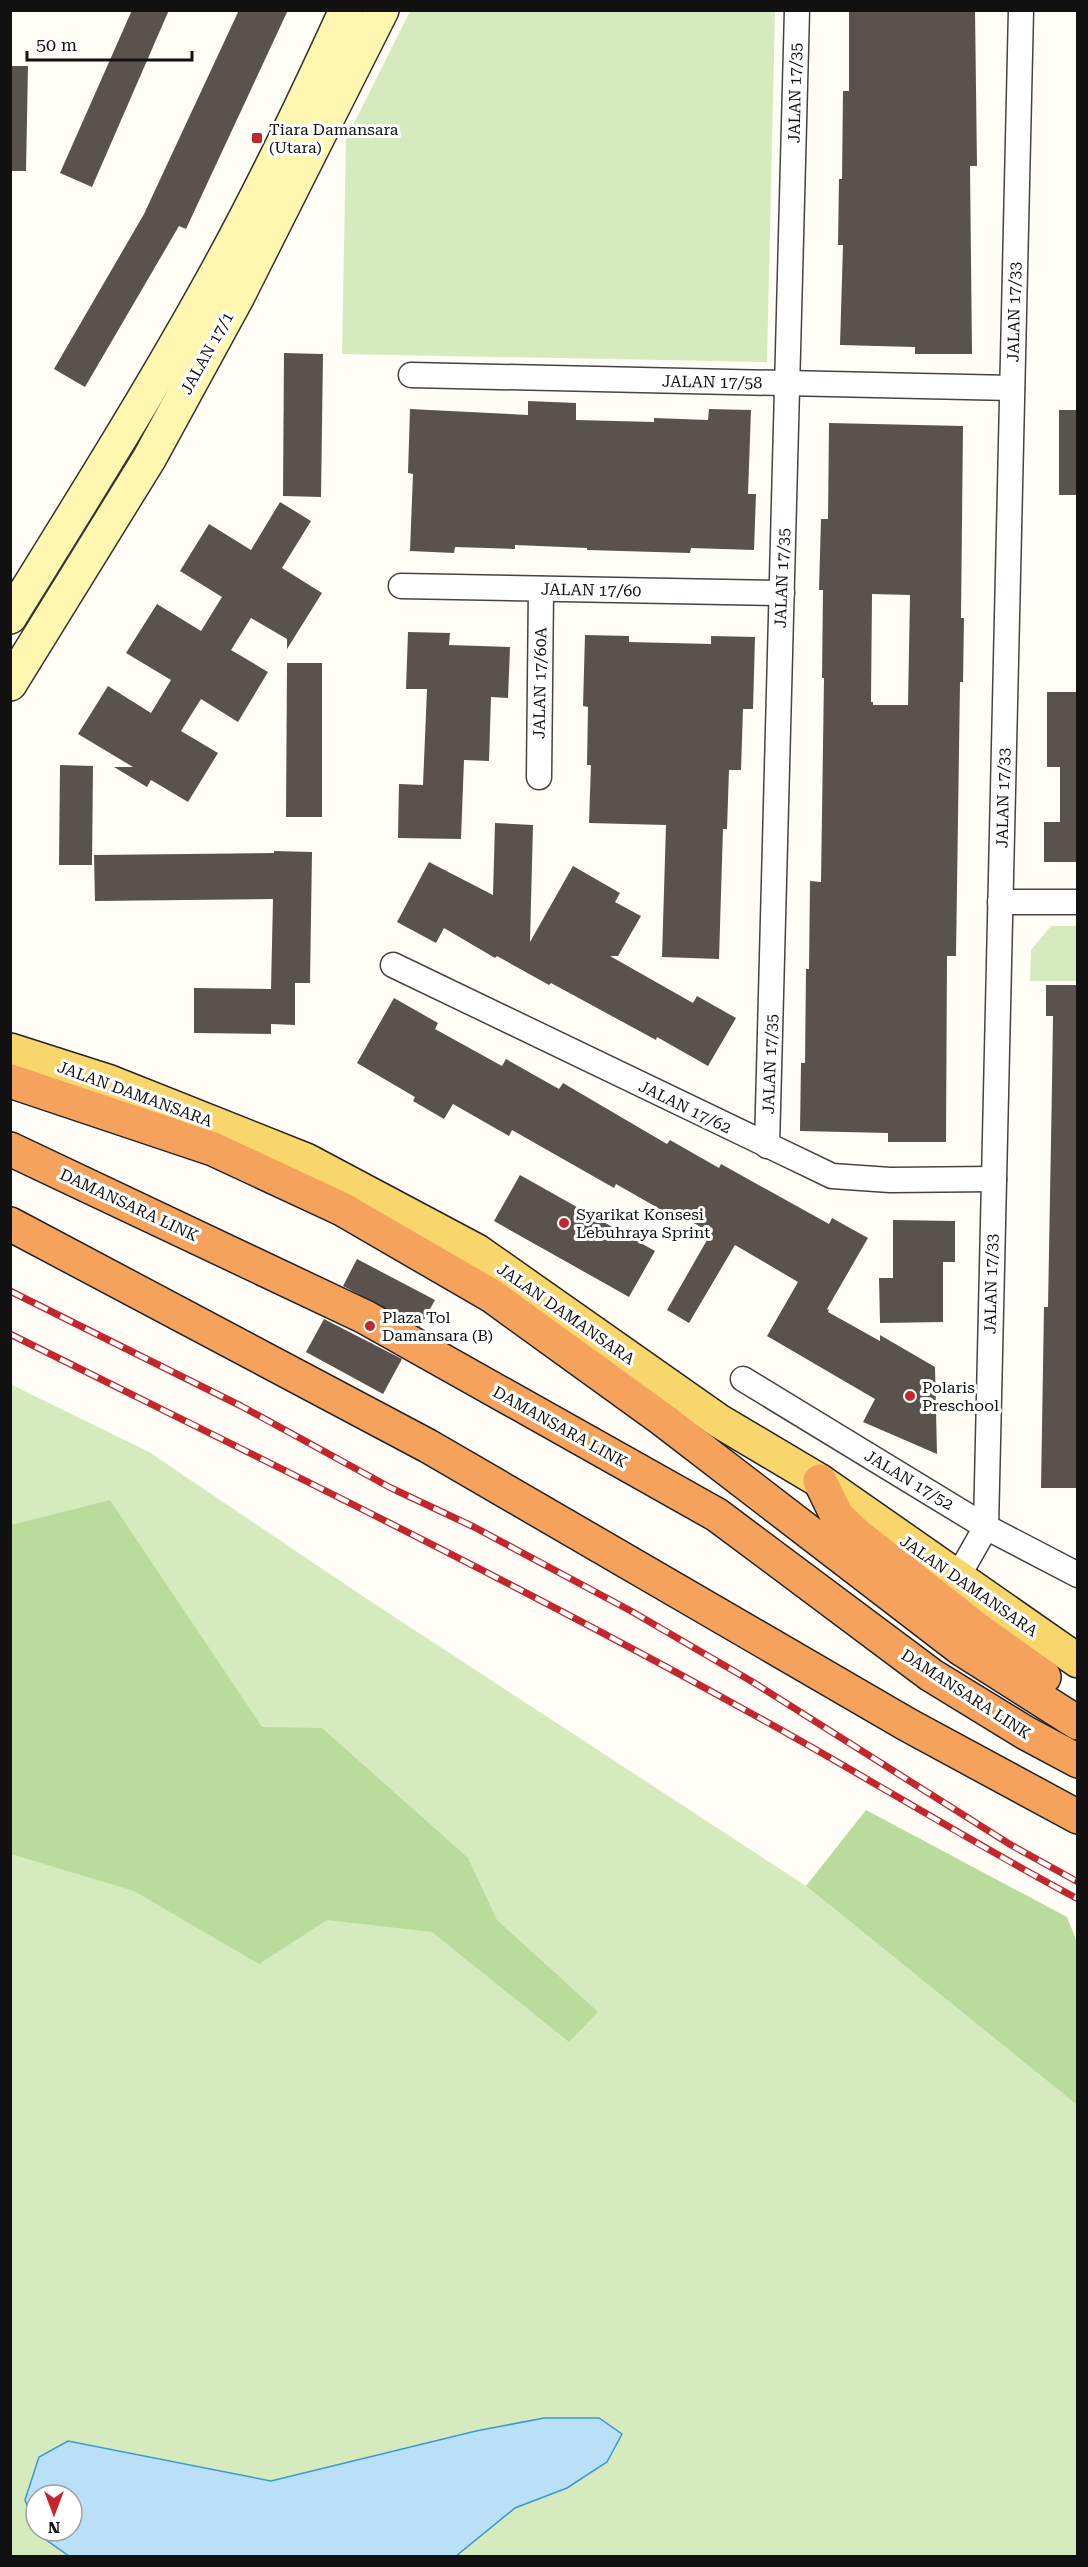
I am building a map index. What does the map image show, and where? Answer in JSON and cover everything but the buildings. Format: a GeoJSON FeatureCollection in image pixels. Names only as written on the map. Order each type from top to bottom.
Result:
{"type":"FeatureCollection","features":[{"type":"Feature","properties":{"kind":"highway"},"geometry":{"type":"LineString","coordinates":[[10,1081],[213,1149],[342,1209],[492,1296],[662,1419],[960,1648],[1068,1717]]}},
{"type":"Feature","properties":{"kind":"highway","name":"DAMANSARA LINK"},"geometry":{"type":"LineString","coordinates":[[10,1149],[365,1317],[717,1515],[931,1675],[1024,1732],[1077,1761]]}},
{"type":"Feature","properties":{"kind":"highway"},"geometry":{"type":"LineString","coordinates":[[10,1224],[428,1446],[908,1725],[1074,1817]]}},
{"type":"Feature","properties":{"kind":"highway"},"geometry":{"type":"LineString","coordinates":[[820,1481],[837,1516],[856,1534],[977,1629],[1044,1677],[1068,1717]]}},
{"type":"Feature","properties":{"kind":"main road","name":"JALAN DAMANSARA"},"geometry":{"type":"LineString","coordinates":[[10,1050],[110,1082],[306,1160],[477,1251],[719,1421],[820,1481],[1077,1661]]}},
{"type":"Feature","properties":{"kind":"street","name":"JALAN 17/1"},"geometry":{"type":"LineString","coordinates":[[10,617],[118,441],[215,275],[293,127],[346,10]]}},
{"type":"Feature","properties":{"kind":"street","name":"JALAN 17/1"},"geometry":{"type":"LineString","coordinates":[[10,684],[160,438],[238,296],[382,10]]}},
{"type":"Feature","properties":{"kind":"street","name":"JALAN 17/35"},"geometry":{"type":"LineString","coordinates":[[767,1146],[797,10]]}},
{"type":"Feature","properties":{"kind":"street","name":"JALAN 17/33"},"geometry":{"type":"LineString","coordinates":[[957,1578],[986,1527],[1021,10]]}},
{"type":"Feature","properties":{"kind":"street","name":"JALAN 17/58"},"geometry":{"type":"LineString","coordinates":[[411,375],[1012,388]]}},
{"type":"Feature","properties":{"kind":"street","name":"JALAN 17/60"},"geometry":{"type":"LineString","coordinates":[[401,586],[782,593]]}},
{"type":"Feature","properties":{"kind":"street","name":"JALAN 17/60A"},"geometry":{"type":"LineString","coordinates":[[539,777],[541,589]]}},
{"type":"Feature","properties":{"kind":"street"},"geometry":{"type":"LineString","coordinates":[[1000,902],[1077,902]]}},
{"type":"Feature","properties":{"kind":"street","name":"JALAN 17/62"},"geometry":{"type":"LineString","coordinates":[[393,965],[832,1176],[890,1180],[994,1179]]}},
{"type":"Feature","properties":{"kind":"street","name":"JALAN 17/52"},"geometry":{"type":"LineString","coordinates":[[743,1379],[986,1527],[1077,1575]]}},
{"type":"Feature","properties":{"kind":"green space"},"geometry":{"type":"Polygon","coordinates":[[[410,11],[775,11],[767,362],[342,354],[346,139],[410,11]]]}},
{"type":"Feature","properties":{"kind":"green space"},"geometry":{"type":"Polygon","coordinates":[[[1051,926],[1077,926],[1077,981],[1030,981],[1031,950],[1051,926]]]}},
{"type":"Feature","properties":{"kind":"green space"},"geometry":{"type":"Polygon","coordinates":[[[10,1384],[149,1452],[367,1599],[806,1886],[1077,2105],[1077,2556],[11,2556],[10,1384]]]}},
{"type":"Feature","properties":{"kind":"green space"},"geometry":{"type":"Polygon","coordinates":[[[110,1500],[262,1727],[322,1728],[468,1858],[497,1920],[598,2012],[569,2042],[432,1932],[327,1920],[259,1964],[134,1891],[11,1854],[11,1525],[110,1500]]]}},
{"type":"Feature","properties":{"kind":"green space"},"geometry":{"type":"Polygon","coordinates":[[[866,1810],[1067,1917],[1077,1942],[1077,2105],[806,1886],[866,1810]]]}},
{"type":"Feature","properties":{"kind":"water"},"geometry":{"type":"Polygon","coordinates":[[[544,2418],[599,2418],[622,2434],[607,2462],[567,2488],[515,2508],[456,2556],[69,2556],[50,2543],[84,2543],[84,2483],[31,2483],[39,2457],[68,2441],[271,2481],[476,2431],[544,2418]]]}},
{"type":"Feature","properties":{"kind":"railway"},"geometry":{"type":"LineString","coordinates":[[10,1291],[241,1406],[391,1488],[474,1527],[631,1611],[751,1681],[1011,1845],[1078,1882]]}},
{"type":"Feature","properties":{"kind":"railway"},"geometry":{"type":"LineString","coordinates":[[10,1334],[564,1612],[787,1733],[1078,1899]]}},
{"type":"Feature","properties":{"kind":"place","name":"Tiara Damansara (Utara)"},"geometry":{"type":"Point","coordinates":[257,138]}},
{"type":"Feature","properties":{"kind":"place","name":"Syarikat Konsesi Lebuhraya Sprint"},"geometry":{"type":"Point","coordinates":[564,1223]}},
{"type":"Feature","properties":{"kind":"place","name":"Plaza Tol Damansara (B)"},"geometry":{"type":"Point","coordinates":[370,1326]}},
{"type":"Feature","properties":{"kind":"place","name":"Polaris Preschool"},"geometry":{"type":"Point","coordinates":[910,1396]}}]}
